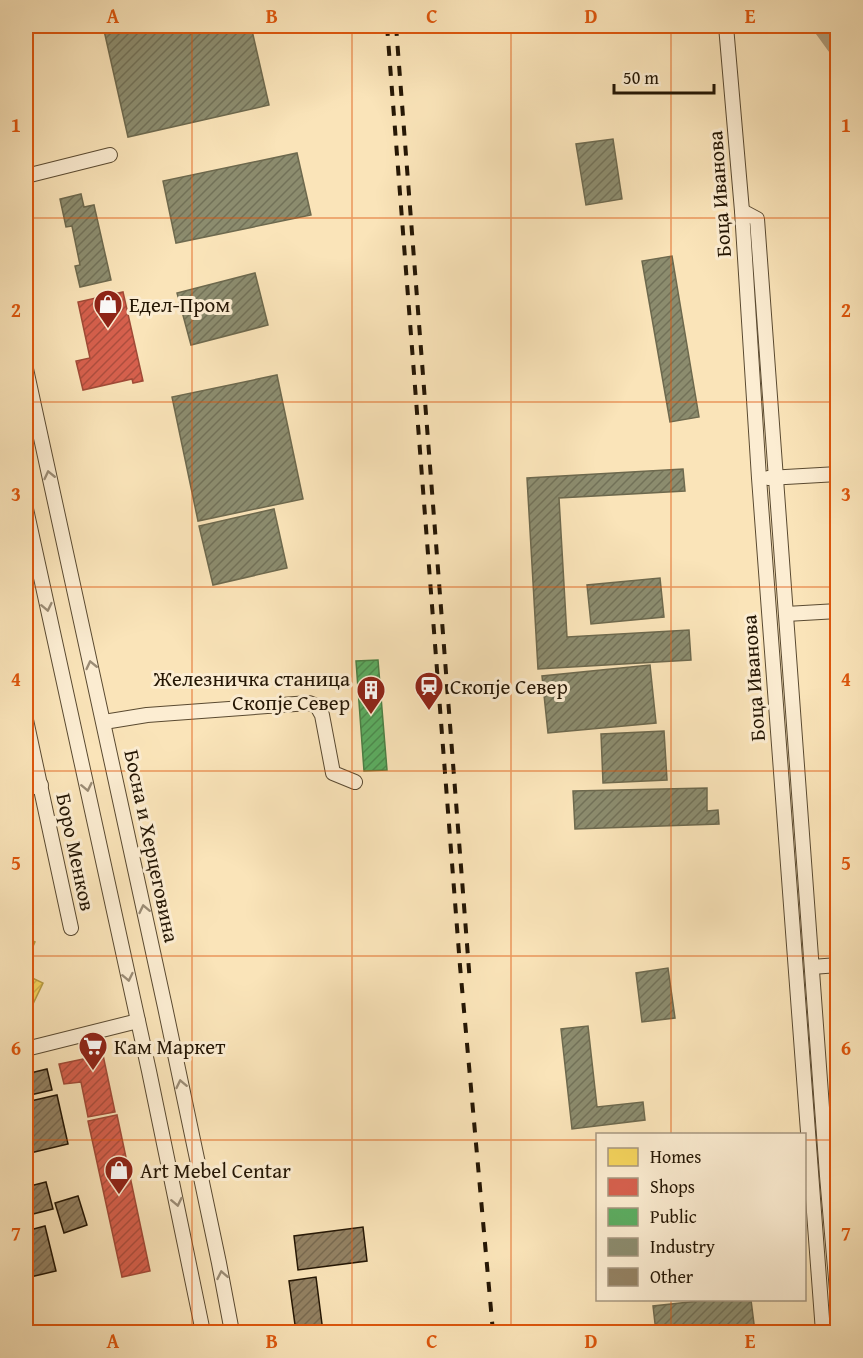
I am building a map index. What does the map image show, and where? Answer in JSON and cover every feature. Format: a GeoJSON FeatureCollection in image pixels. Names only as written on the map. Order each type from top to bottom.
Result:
{"type":"FeatureCollection","features":[{"type":"Feature","properties":{"kind":"street","name":"Боца Иванова"},"geometry":{"type":"LineString","coordinates":[[726,26],[742,211],[759,478],[824,1331]]}},
{"type":"Feature","properties":{"kind":"street"},"geometry":{"type":"LineString","coordinates":[[26,176],[111,155]]}},
{"type":"Feature","properties":{"kind":"street"},"geometry":{"type":"LineString","coordinates":[[742,211],[757,219],[837,1302]]}},
{"type":"Feature","properties":{"kind":"street","name":"Босна и Херцеговина"},"geometry":{"type":"LineString","coordinates":[[26,369],[104,722],[219,1263],[231,1332]]}},
{"type":"Feature","properties":{"kind":"street"},"geometry":{"type":"LineString","coordinates":[[759,478],[837,474]]}},
{"type":"Feature","properties":{"kind":"street"},"geometry":{"type":"LineString","coordinates":[[26,509],[138,1021],[203,1332]]}},
{"type":"Feature","properties":{"kind":"street"},"geometry":{"type":"LineString","coordinates":[[786,614],[837,611]]}},
{"type":"Feature","properties":{"kind":"street"},"geometry":{"type":"LineString","coordinates":[[104,722],[147,715],[309,703],[317,706],[322,715],[333,772],[354,782]]}},
{"type":"Feature","properties":{"kind":"street","name":"Боро Менков"},"geometry":{"type":"LineString","coordinates":[[26,720],[71,928]]}},
{"type":"Feature","properties":{"kind":"street","name":"Боро Менков"},"geometry":{"type":"LineString","coordinates":[[26,789],[40,785]]}},
{"type":"Feature","properties":{"kind":"street"},"geometry":{"type":"LineString","coordinates":[[788,856],[804,854]]}},
{"type":"Feature","properties":{"kind":"street"},"geometry":{"type":"LineString","coordinates":[[812,967],[837,965]]}},
{"type":"Feature","properties":{"kind":"street"},"geometry":{"type":"LineString","coordinates":[[26,1049],[138,1021]]}},
{"type":"Feature","properties":{"kind":"building: Homes"},"geometry":{"type":"Polygon","coordinates":[[[26,938],[35,942],[26,962],[26,938]]]}},
{"type":"Feature","properties":{"kind":"building: Homes"},"geometry":{"type":"Polygon","coordinates":[[[26,975],[43,983],[32,1006],[26,1003],[26,975]]]}},
{"type":"Feature","properties":{"kind":"building: Shops","name":"Едел-Пром"},"geometry":{"type":"Polygon","coordinates":[[[123,292],[143,381],[133,383],[132,379],[83,390],[76,361],[90,358],[78,302],[123,292]]]}},
{"type":"Feature","properties":{"kind":"building: Shops"},"geometry":{"type":"Polygon","coordinates":[[[103,1055],[115,1112],[88,1117],[81,1082],[64,1084],[59,1064],[103,1055]]]}},
{"type":"Feature","properties":{"kind":"building: Shops","name":"Art Mebel Centar"},"geometry":{"type":"Polygon","coordinates":[[[117,1115],[150,1271],[122,1277],[88,1121],[117,1115]]]}},
{"type":"Feature","properties":{"kind":"building: Public","name":"Железничка станица Скопје Север"},"geometry":{"type":"Polygon","coordinates":[[[378,660],[387,770],[364,771],[356,661],[378,660]]]}},
{"type":"Feature","properties":{"kind":"building: Industry"},"geometry":{"type":"Polygon","coordinates":[[[103,26],[251,26],[269,105],[128,137],[103,26]]]}},
{"type":"Feature","properties":{"kind":"building: Industry"},"geometry":{"type":"Polygon","coordinates":[[[613,139],[622,199],[586,205],[576,144],[613,139]]]}},
{"type":"Feature","properties":{"kind":"building: Industry"},"geometry":{"type":"Polygon","coordinates":[[[297,153],[311,215],[176,243],[163,181],[297,153]]]}},
{"type":"Feature","properties":{"kind":"building: Industry"},"geometry":{"type":"Polygon","coordinates":[[[81,194],[84,207],[94,205],[111,280],[80,287],[75,266],[80,265],[72,226],[66,227],[60,199],[81,194]]]}},
{"type":"Feature","properties":{"kind":"building: Industry"},"geometry":{"type":"Polygon","coordinates":[[[672,256],[699,417],[670,422],[642,261],[672,256]]]}},
{"type":"Feature","properties":{"kind":"building: Industry"},"geometry":{"type":"Polygon","coordinates":[[[255,273],[268,325],[191,345],[177,293],[255,273]]]}},
{"type":"Feature","properties":{"kind":"building: Industry"},"geometry":{"type":"Polygon","coordinates":[[[277,375],[303,499],[198,521],[172,397],[277,375]]]}},
{"type":"Feature","properties":{"kind":"building: Industry"},"geometry":{"type":"Polygon","coordinates":[[[683,469],[685,491],[559,498],[567,637],[689,630],[691,660],[538,669],[527,478],[683,469]]]}},
{"type":"Feature","properties":{"kind":"building: Industry"},"geometry":{"type":"Polygon","coordinates":[[[274,509],[287,568],[213,585],[199,526],[274,509]]]}},
{"type":"Feature","properties":{"kind":"building: Industry"},"geometry":{"type":"Polygon","coordinates":[[[660,578],[664,617],[591,624],[587,585],[660,578]]]}},
{"type":"Feature","properties":{"kind":"building: Industry"},"geometry":{"type":"Polygon","coordinates":[[[650,665],[656,723],[548,733],[542,676],[650,665]]]}},
{"type":"Feature","properties":{"kind":"building: Industry"},"geometry":{"type":"Polygon","coordinates":[[[664,731],[667,780],[603,783],[601,734],[664,731]]]}},
{"type":"Feature","properties":{"kind":"building: Industry"},"geometry":{"type":"Polygon","coordinates":[[[707,788],[707,811],[718,810],[719,824],[575,829],[573,791],[707,788]]]}},
{"type":"Feature","properties":{"kind":"building: Industry"},"geometry":{"type":"Polygon","coordinates":[[[668,968],[675,1018],[642,1022],[636,973],[668,968]]]}},
{"type":"Feature","properties":{"kind":"building: Industry"},"geometry":{"type":"Polygon","coordinates":[[[588,1026],[597,1107],[643,1102],[645,1120],[572,1129],[561,1029],[588,1026]]]}},
{"type":"Feature","properties":{"kind":"building: Industry"},"geometry":{"type":"Polygon","coordinates":[[[699,1301],[751,1301],[755,1332],[656,1332],[653,1306],[699,1301]]]}},
{"type":"Feature","properties":{"kind":"building: Other"},"geometry":{"type":"Polygon","coordinates":[[[838,992],[838,1049],[837,1049],[830,993],[838,992]]]}},
{"type":"Feature","properties":{"kind":"building: Other"},"geometry":{"type":"Polygon","coordinates":[[[47,1069],[52,1090],[26,1096],[26,1074],[47,1069]]]}},
{"type":"Feature","properties":{"kind":"building: Other"},"geometry":{"type":"Polygon","coordinates":[[[57,1095],[68,1144],[26,1154],[26,1102],[57,1095]]]}},
{"type":"Feature","properties":{"kind":"building: Other"},"geometry":{"type":"Polygon","coordinates":[[[46,1182],[53,1209],[29,1215],[26,1187],[46,1182]]]}},
{"type":"Feature","properties":{"kind":"building: Other"},"geometry":{"type":"Polygon","coordinates":[[[78,1196],[87,1225],[64,1233],[55,1203],[78,1196]]]}},
{"type":"Feature","properties":{"kind":"building: Other"},"geometry":{"type":"Polygon","coordinates":[[[45,1226],[56,1271],[26,1278],[26,1231],[45,1226]]]}},
{"type":"Feature","properties":{"kind":"building: Other"},"geometry":{"type":"Polygon","coordinates":[[[363,1227],[367,1261],[298,1270],[294,1236],[363,1227]]]}},
{"type":"Feature","properties":{"kind":"building: Other"},"geometry":{"type":"Polygon","coordinates":[[[316,1277],[323,1332],[296,1332],[289,1281],[316,1277]]]}},
{"type":"Feature","properties":{"kind":"waterway"},"geometry":{"type":"LineString","coordinates":[[825,26],[838,44]]}},
{"type":"Feature","properties":{"kind":"railway"},"geometry":{"type":"LineString","coordinates":[[387,26],[460,966],[493,1332]]}},
{"type":"Feature","properties":{"kind":"railway"},"geometry":{"type":"LineString","coordinates":[[396,26],[470,983]]}},
{"type":"Feature","properties":{"kind":"place","name":"Едел-Пром"},"geometry":{"type":"Point","coordinates":[108,330]}},
{"type":"Feature","properties":{"kind":"place","name":"Скопје Север"},"geometry":{"type":"Point","coordinates":[429,712]}},
{"type":"Feature","properties":{"kind":"place","name":"Железничка станица Скопје Север"},"geometry":{"type":"Point","coordinates":[371,716]}},
{"type":"Feature","properties":{"kind":"place","name":"Кам Маркет"},"geometry":{"type":"Point","coordinates":[93,1072]}},
{"type":"Feature","properties":{"kind":"place","name":"Art Mebel Centar"},"geometry":{"type":"Point","coordinates":[119,1196]}}]}
